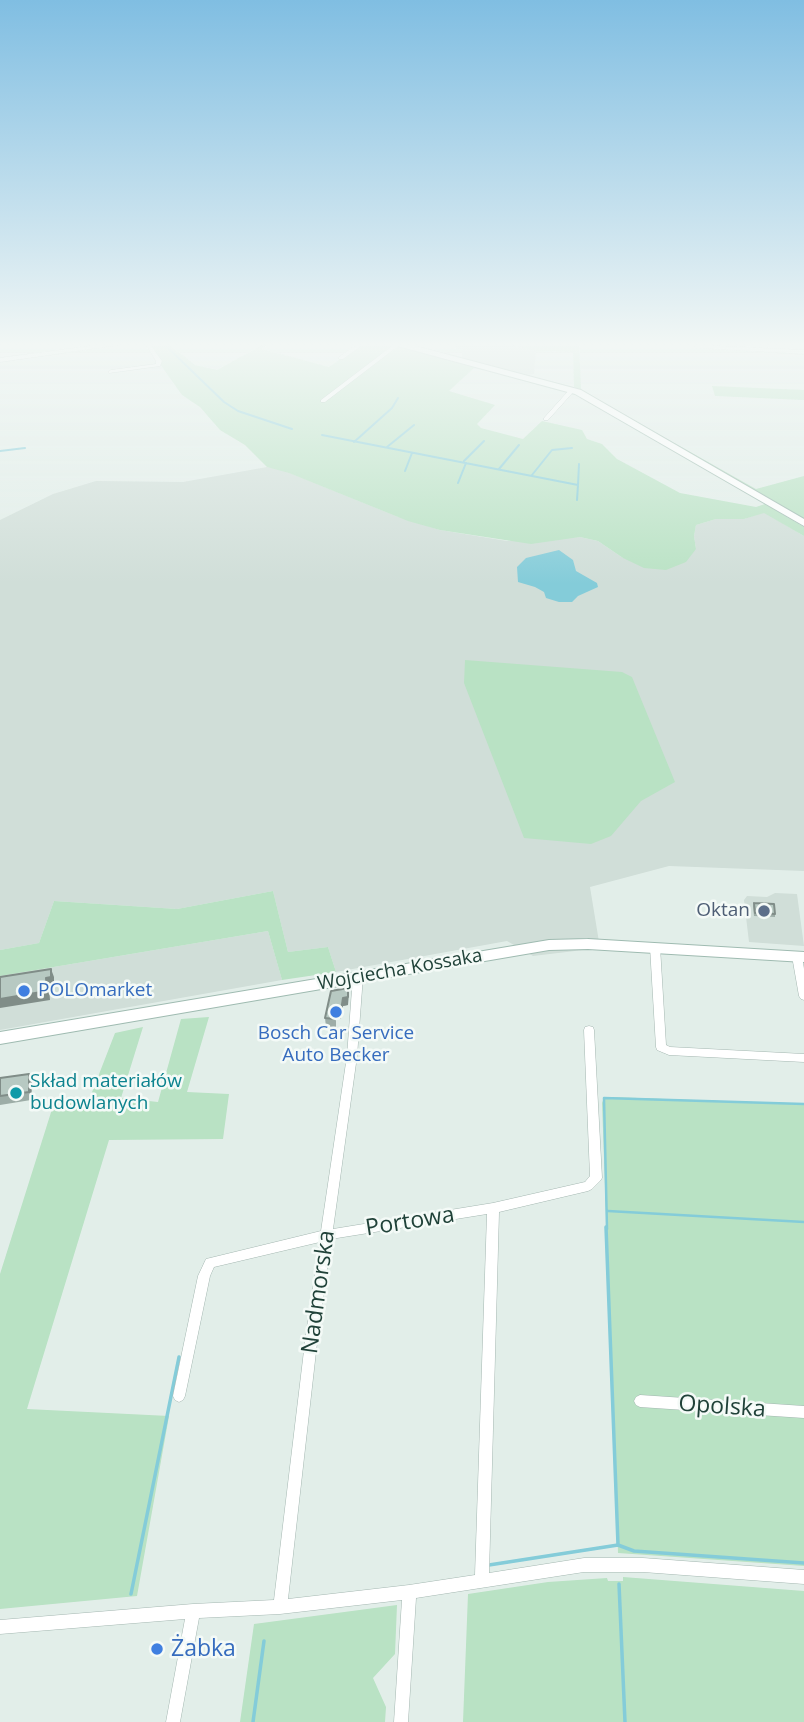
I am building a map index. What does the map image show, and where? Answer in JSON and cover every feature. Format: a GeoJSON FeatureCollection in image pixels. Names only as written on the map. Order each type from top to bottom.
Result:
{"type":"FeatureCollection","features":[{"type":"Feature","properties":{"kind":"street"},"geometry":{"type":"LineString","coordinates":[[632,423],[804,523]]}},
{"type":"Feature","properties":{"kind":"street","name":"Wojciecha Kossaka"},"geometry":{"type":"LineString","coordinates":[[0,1038],[549,945],[655,947],[801,956]]}},
{"type":"Feature","properties":{"kind":"street"},"geometry":{"type":"LineString","coordinates":[[655,947],[661,1047],[669,1051],[804,1058]]}},
{"type":"Feature","properties":{"kind":"street"},"geometry":{"type":"LineString","coordinates":[[801,956],[804,996]]}},
{"type":"Feature","properties":{"kind":"street","name":"Nadmorska"},"geometry":{"type":"LineString","coordinates":[[280,1607],[352,1056],[358,976]]}},
{"type":"Feature","properties":{"kind":"street","name":"Portowa"},"geometry":{"type":"LineString","coordinates":[[179,1396],[209,1263],[327,1235],[493,1208],[588,1186],[596,1178],[589,1030]]}},
{"type":"Feature","properties":{"kind":"street"},"geometry":{"type":"LineString","coordinates":[[482,1581],[493,1208]]}},
{"type":"Feature","properties":{"kind":"street","name":"Opolska"},"geometry":{"type":"LineString","coordinates":[[640,1401],[804,1412]]}},
{"type":"Feature","properties":{"kind":"street"},"geometry":{"type":"LineString","coordinates":[[0,1627],[193,1611],[280,1607],[609,1564],[804,1577]]}},
{"type":"Feature","properties":{"kind":"street"},"geometry":{"type":"LineString","coordinates":[[401,1722],[409,1592]]}},
{"type":"Feature","properties":{"kind":"street"},"geometry":{"type":"LineString","coordinates":[[173,1722],[193,1611]]}},
{"type":"Feature","properties":{"kind":"shaded area"},"geometry":{"type":"Polygon","coordinates":[[[267,467],[280,469],[396,516],[440,530],[507,541],[580,537],[598,541],[623,558],[696,549],[696,525],[716,519],[744,519],[764,512],[804,536],[804,871],[669,866],[590,887],[600,948],[533,956],[507,941],[336,972],[328,947],[288,952],[273,891],[177,909],[54,901],[39,943],[0,950],[0,520],[53,494],[96,481],[183,482],[267,467]]]}},
{"type":"Feature","properties":{"kind":"shaded area"},"geometry":{"type":"Polygon","coordinates":[[[775,893],[797,894],[804,946],[749,942],[744,900],[747,896],[767,897],[775,893]]]}},
{"type":"Feature","properties":{"kind":"shaded area"},"geometry":{"type":"Polygon","coordinates":[[[268,931],[282,980],[0,1030],[0,976],[268,931]]]}},
{"type":"Feature","properties":{"kind":"green space"},"geometry":{"type":"Polygon","coordinates":[[[214,423],[478,423],[481,428],[523,439],[540,423],[552,423],[582,430],[587,439],[602,444],[617,459],[680,493],[756,507],[765,504],[804,527],[804,536],[764,513],[744,519],[716,519],[696,525],[696,549],[686,562],[666,570],[644,568],[598,541],[580,537],[531,544],[440,530],[408,521],[289,473],[267,467],[245,445],[220,430],[214,423]]]}},
{"type":"Feature","properties":{"kind":"green space"},"geometry":{"type":"Polygon","coordinates":[[[640,423],[756,489],[804,476],[804,520],[640,423]]]}},
{"type":"Feature","properties":{"kind":"green space"},"geometry":{"type":"Polygon","coordinates":[[[465,660],[622,672],[632,677],[675,782],[641,801],[611,836],[591,844],[524,838],[464,683],[465,660]]]}},
{"type":"Feature","properties":{"kind":"green space"},"geometry":{"type":"Polygon","coordinates":[[[273,891],[288,952],[328,947],[336,972],[282,980],[268,931],[0,976],[0,950],[39,943],[54,901],[177,909],[273,891]]]}},
{"type":"Feature","properties":{"kind":"green space"},"geometry":{"type":"Polygon","coordinates":[[[209,1017],[187,1092],[229,1094],[223,1139],[109,1140],[27,1409],[169,1416],[137,1596],[0,1609],[0,1274],[53,1106],[89,1100],[115,1033],[143,1027],[121,1098],[158,1102],[181,1019],[209,1017]]]}},
{"type":"Feature","properties":{"kind":"green space"},"geometry":{"type":"Polygon","coordinates":[[[604,1098],[804,1104],[804,1566],[618,1553],[602,1103],[604,1098]]]}},
{"type":"Feature","properties":{"kind":"green space"},"geometry":{"type":"Polygon","coordinates":[[[623,1577],[804,1591],[804,1722],[463,1722],[468,1594],[548,1582],[607,1578],[608,1581],[623,1581],[623,1577]]]}},
{"type":"Feature","properties":{"kind":"green space"},"geometry":{"type":"Polygon","coordinates":[[[397,1605],[395,1654],[373,1678],[386,1707],[385,1722],[240,1722],[254,1624],[397,1605]]]}},
{"type":"Feature","properties":{"kind":"water"},"geometry":{"type":"Polygon","coordinates":[[[559,550],[573,560],[576,571],[597,583],[598,587],[578,596],[572,602],[559,602],[546,598],[544,592],[535,587],[518,582],[517,567],[526,558],[559,550]]]}},
{"type":"Feature","properties":{"kind":"building","name":"Oktan"},"geometry":{"type":"Polygon","coordinates":[[[754,903],[774,904],[775,914],[755,913],[754,903]]]}},
{"type":"Feature","properties":{"kind":"building"},"geometry":{"type":"Polygon","coordinates":[[[51,969],[51,977],[46,978],[47,991],[0,999],[0,977],[51,969]]]}},
{"type":"Feature","properties":{"kind":"building"},"geometry":{"type":"Polygon","coordinates":[[[348,988],[348,997],[343,998],[341,1011],[336,1011],[335,1019],[325,1018],[331,991],[348,988]]]}},
{"type":"Feature","properties":{"kind":"building"},"geometry":{"type":"Polygon","coordinates":[[[29,1074],[29,1092],[0,1096],[0,1078],[29,1074]]]}},
{"type":"Feature","properties":{"kind":"waterway"},"geometry":{"type":"LineString","coordinates":[[275,423],[292,429]]}},
{"type":"Feature","properties":{"kind":"waterway"},"geometry":{"type":"LineString","coordinates":[[355,441],[375,423]]}},
{"type":"Feature","properties":{"kind":"waterway"},"geometry":{"type":"LineString","coordinates":[[387,447],[414,425]]}},
{"type":"Feature","properties":{"kind":"waterway"},"geometry":{"type":"LineString","coordinates":[[322,435],[355,441]]}},
{"type":"Feature","properties":{"kind":"waterway"},"geometry":{"type":"LineString","coordinates":[[355,441],[466,463]]}},
{"type":"Feature","properties":{"kind":"waterway"},"geometry":{"type":"LineString","coordinates":[[464,461],[484,441]]}},
{"type":"Feature","properties":{"kind":"waterway"},"geometry":{"type":"LineString","coordinates":[[499,469],[519,445]]}},
{"type":"Feature","properties":{"kind":"waterway"},"geometry":{"type":"LineString","coordinates":[[0,451],[25,448]]}},
{"type":"Feature","properties":{"kind":"waterway"},"geometry":{"type":"LineString","coordinates":[[532,475],[552,450],[572,448]]}},
{"type":"Feature","properties":{"kind":"waterway"},"geometry":{"type":"LineString","coordinates":[[405,471],[412,453]]}},
{"type":"Feature","properties":{"kind":"waterway"},"geometry":{"type":"LineString","coordinates":[[458,483],[466,463]]}},
{"type":"Feature","properties":{"kind":"waterway"},"geometry":{"type":"LineString","coordinates":[[466,463],[578,485]]}},
{"type":"Feature","properties":{"kind":"waterway"},"geometry":{"type":"LineString","coordinates":[[578,485],[579,464]]}},
{"type":"Feature","properties":{"kind":"waterway"},"geometry":{"type":"LineString","coordinates":[[577,500],[578,485]]}},
{"type":"Feature","properties":{"kind":"waterway"},"geometry":{"type":"LineString","coordinates":[[607,1229],[604,1098],[804,1104]]}},
{"type":"Feature","properties":{"kind":"waterway"},"geometry":{"type":"LineString","coordinates":[[608,1211],[804,1222]]}},
{"type":"Feature","properties":{"kind":"waterway"},"geometry":{"type":"LineString","coordinates":[[606,1227],[618,1545]]}},
{"type":"Feature","properties":{"kind":"waterway"},"geometry":{"type":"LineString","coordinates":[[131,1594],[179,1357]]}},
{"type":"Feature","properties":{"kind":"waterway"},"geometry":{"type":"LineString","coordinates":[[489,1565],[618,1545]]}},
{"type":"Feature","properties":{"kind":"waterway"},"geometry":{"type":"LineString","coordinates":[[618,1545],[634,1551],[804,1563]]}},
{"type":"Feature","properties":{"kind":"waterway"},"geometry":{"type":"LineString","coordinates":[[619,1584],[625,1722]]}},
{"type":"Feature","properties":{"kind":"waterway"},"geometry":{"type":"LineString","coordinates":[[253,1722],[264,1641]]}},
{"type":"Feature","properties":{"kind":"place","name":"Oktan"},"geometry":{"type":"Point","coordinates":[764,911]}},
{"type":"Feature","properties":{"kind":"place","name":"POLOmarket"},"geometry":{"type":"Point","coordinates":[24,991]}},
{"type":"Feature","properties":{"kind":"place","name":"Bosch Car Service Auto Becker"},"geometry":{"type":"Point","coordinates":[336,1012]}},
{"type":"Feature","properties":{"kind":"place","name":"Skład materiałów budowlanych"},"geometry":{"type":"Point","coordinates":[16,1093]}},
{"type":"Feature","properties":{"kind":"place","name":"Żabka"},"geometry":{"type":"Point","coordinates":[157,1649]}}]}
